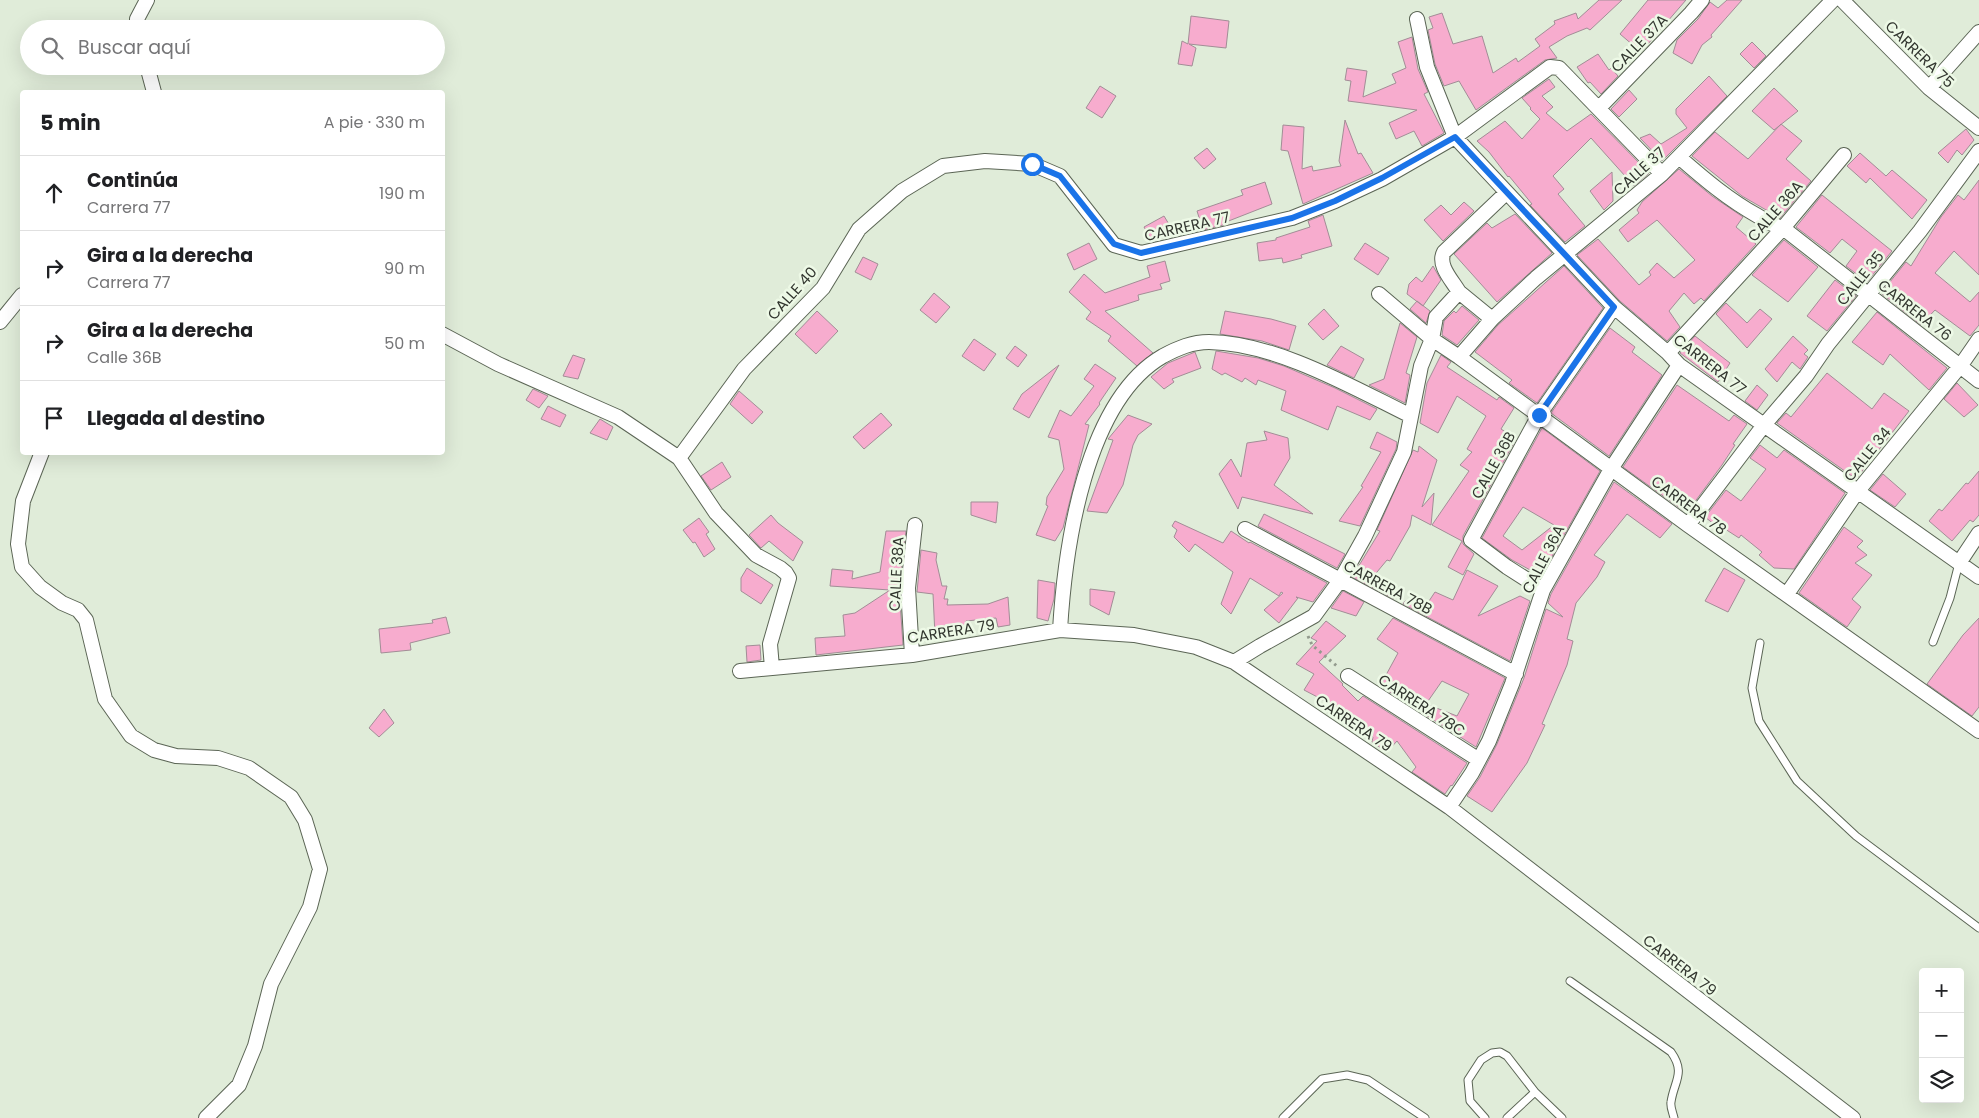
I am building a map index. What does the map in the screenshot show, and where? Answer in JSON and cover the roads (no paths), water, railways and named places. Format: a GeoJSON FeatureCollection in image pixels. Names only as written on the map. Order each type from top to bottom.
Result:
{"type":"FeatureCollection","features":[{"type":"Feature","properties":{"kind":"street"},"geometry":{"type":"LineString","coordinates":[[137,20],[147,0]]}},
{"type":"Feature","properties":{"kind":"street","name":"CALLE 37A"},"geometry":{"type":"LineString","coordinates":[[1600,108],[1702,0]]}},
{"type":"Feature","properties":{"kind":"street","name":"CALLE 37"},"geometry":{"type":"LineString","coordinates":[[1460,356],[1492,319],[1564,254],[1662,174],[1833,0]]}},
{"type":"Feature","properties":{"kind":"street","name":"CARRERA 75"},"geometry":{"type":"LineString","coordinates":[[1842,0],[1929,88],[1979,128]]}},
{"type":"Feature","properties":{"kind":"street","name":"CARRERA 77"},"geometry":{"type":"LineString","coordinates":[[1416,20],[1427,67],[1455,137],[1614,307],[1668,353],[1679,365],[1979,577]]}},
{"type":"Feature","properties":{"kind":"street"},"geometry":{"type":"LineString","coordinates":[[1929,88],[1979,32]]}},
{"type":"Feature","properties":{"kind":"street"},"geometry":{"type":"LineString","coordinates":[[1455,137],[1500,103],[1550,68],[1555,67],[1559,68],[1600,108],[1662,174]]}},
{"type":"Feature","properties":{"kind":"street"},"geometry":{"type":"LineString","coordinates":[[149,75],[153,90]]}},
{"type":"Feature","properties":{"kind":"street","name":"CARRERA 77"},"geometry":{"type":"LineString","coordinates":[[943,166],[985,160],[1032,164],[1060,176],[1114,244],[1141,253],[1292,218],[1335,201],[1382,178],[1455,137]]}},
{"type":"Feature","properties":{"kind":"street","name":"CALLE 35"},"geometry":{"type":"LineString","coordinates":[[1688,525],[1764,425],[1806,376],[1828,344],[1920,232],[1979,151]]}},
{"type":"Feature","properties":{"kind":"street","name":"CALLE 36A"},"geometry":{"type":"LineString","coordinates":[[1668,353],[1783,228],[1844,155]]}},
{"type":"Feature","properties":{"kind":"street","name":"CARRERA 76"},"geometry":{"type":"LineString","coordinates":[[1678,157],[1707,183],[1776,227],[1783,228],[1961,365],[1979,381]]}},
{"type":"Feature","properties":{"kind":"street","name":"CALLE 40"},"geometry":{"type":"LineString","coordinates":[[679,458],[744,369],[823,288],[859,229],[902,191],[943,166]]}},
{"type":"Feature","properties":{"kind":"street"},"geometry":{"type":"LineString","coordinates":[[1492,319],[1459,292],[1442,264],[1441,258],[1444,252],[1506,193]]}},
{"type":"Feature","properties":{"kind":"street"},"geometry":{"type":"LineString","coordinates":[[1234,662],[1314,616],[1341,580],[1365,536],[1404,452],[1421,366],[1432,339],[1436,317],[1459,292]]}},
{"type":"Feature","properties":{"kind":"street","name":"CARRERA 78"},"geometry":{"type":"LineString","coordinates":[[1378,294],[1432,339],[1460,356],[1688,525],[1977,726]]}},
{"type":"Feature","properties":{"kind":"street"},"geometry":{"type":"LineString","coordinates":[[0,322],[20,297]]}},
{"type":"Feature","properties":{"kind":"street","name":"CALLE 36B"},"geometry":{"type":"LineString","coordinates":[[1543,590],[1507,567],[1471,540],[1539,415],[1614,307]]}},
{"type":"Feature","properties":{"kind":"street"},"geometry":{"type":"LineString","coordinates":[[445,336],[498,364],[618,417],[679,458],[716,514],[756,556],[780,568],[789,578],[770,644],[772,668]]}},
{"type":"Feature","properties":{"kind":"street","name":"CALLE 34"},"geometry":{"type":"LineString","coordinates":[[1787,594],[1857,492],[1961,365],[1979,339]]}},
{"type":"Feature","properties":{"kind":"street"},"geometry":{"type":"LineString","coordinates":[[1060,630],[1063,586],[1079,494],[1105,422],[1125,388],[1150,364],[1180,346],[1209,342],[1241,346],[1278,355],[1319,371],[1411,416]]}},
{"type":"Feature","properties":{"kind":"street","name":"CALLE 36A"},"geometry":{"type":"LineString","coordinates":[[1448,807],[1479,760],[1489,741],[1516,674],[1543,590],[1611,469],[1679,365]]}},
{"type":"Feature","properties":{"kind":"street"},"geometry":{"type":"LineString","coordinates":[[41,455],[23,501],[18,544],[22,567],[40,587],[62,603],[78,610],[86,620],[105,698],[131,736],[154,750],[176,756],[218,758],[249,768],[291,798],[305,820],[320,869],[310,907],[271,984],[255,1046],[239,1084],[206,1118]]}},
{"type":"Feature","properties":{"kind":"street","name":"CALLE 38A"},"geometry":{"type":"LineString","coordinates":[[912,655],[908,588],[915,525]]}},
{"type":"Feature","properties":{"kind":"street","name":"CARRERA 78B"},"geometry":{"type":"LineString","coordinates":[[1245,529],[1516,674]]}},
{"type":"Feature","properties":{"kind":"street"},"geometry":{"type":"LineString","coordinates":[[1959,563],[1979,534]]}},
{"type":"Feature","properties":{"kind":"street","name":"CARRERA 79"},"geometry":{"type":"LineString","coordinates":[[740,672],[912,655],[1060,630],[1134,635],[1196,647],[1234,662],[1448,807],[1853,1118]]}},
{"type":"Feature","properties":{"kind":"street","name":"CARRERA 78C"},"geometry":{"type":"LineString","coordinates":[[1348,676],[1479,760]]}},
{"type":"Feature","properties":{"kind":"lane"},"geometry":{"type":"LineString","coordinates":[[1933,642],[1950,598],[1959,563]]}},
{"type":"Feature","properties":{"kind":"lane"},"geometry":{"type":"LineString","coordinates":[[1760,642],[1752,688],[1759,721],[1797,781],[1856,836],[1979,928]]}},
{"type":"Feature","properties":{"kind":"lane"},"geometry":{"type":"LineString","coordinates":[[1570,981],[1671,1052],[1678,1062],[1679,1073],[1670,1104],[1674,1118]]}},
{"type":"Feature","properties":{"kind":"lane"},"geometry":{"type":"LineString","coordinates":[[1485,1118],[1470,1101],[1468,1080],[1481,1060],[1492,1052],[1500,1052],[1507,1056],[1535,1092],[1562,1118]]}},
{"type":"Feature","properties":{"kind":"lane"},"geometry":{"type":"LineString","coordinates":[[1282,1118],[1322,1079],[1347,1076],[1368,1080],[1425,1118]]}},
{"type":"Feature","properties":{"kind":"lane"},"geometry":{"type":"LineString","coordinates":[[1507,1118],[1535,1092]]}}]}
